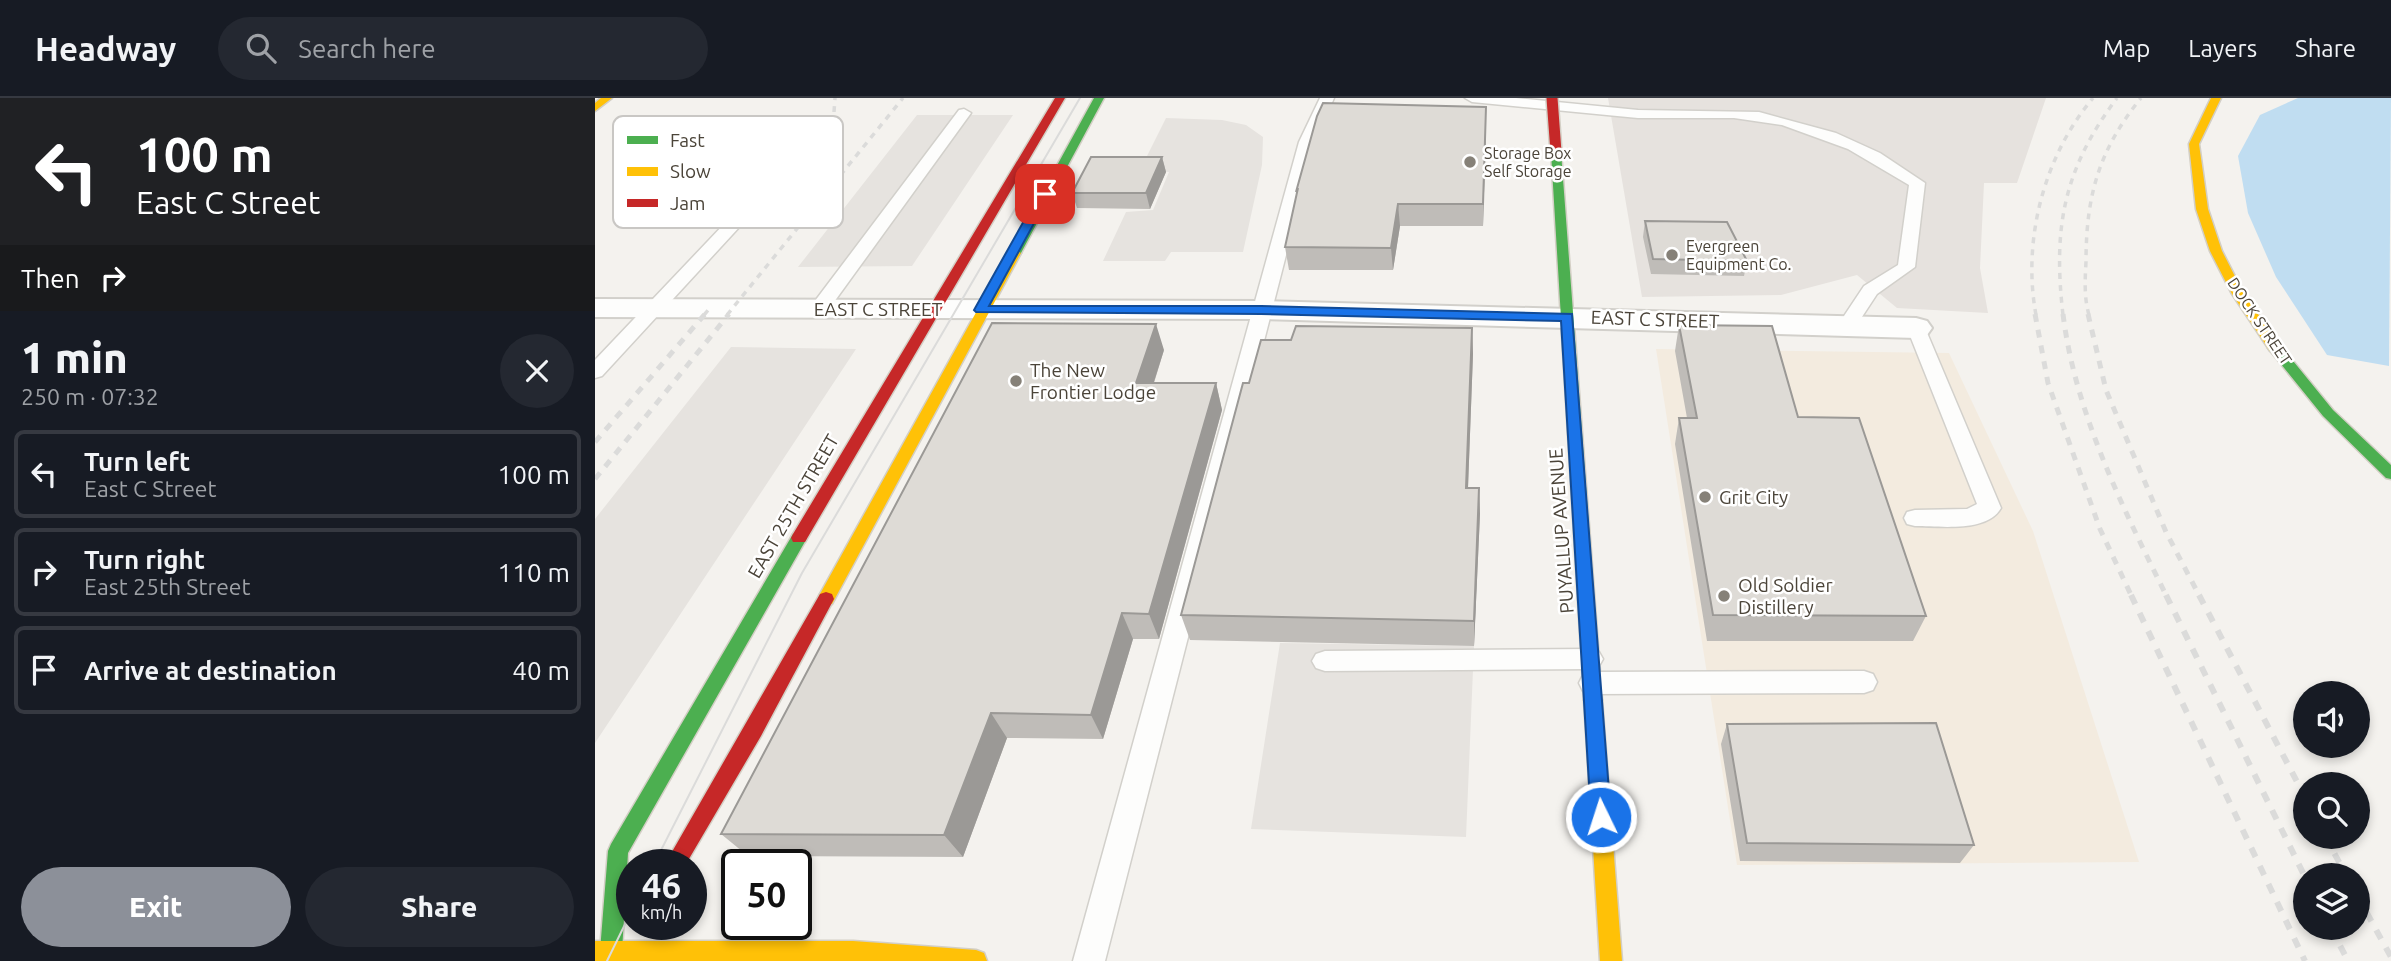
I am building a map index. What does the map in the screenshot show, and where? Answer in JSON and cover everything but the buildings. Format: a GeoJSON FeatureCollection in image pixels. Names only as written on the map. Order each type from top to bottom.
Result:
{"type":"FeatureCollection","features":[{"type":"Feature","properties":{"kind":"street","name":"EAST 25TH STREET"},"geometry":{"type":"LineString","coordinates":[[604,955],[618,851],[932,310],[1060,98]]}},
{"type":"Feature","properties":{"kind":"street"},"geometry":{"type":"LineString","coordinates":[[684,849],[754,730],[1099,98]]}},
{"type":"Feature","properties":{"kind":"street","name":"PUYALLUP AVENUE"},"geometry":{"type":"LineString","coordinates":[[1552,98],[1611,961]]}},
{"type":"Feature","properties":{"kind":"street","name":"DOCK STREET"},"geometry":{"type":"LineString","coordinates":[[2213,101],[2195,141],[2196,176],[2201,209],[2232,284],[2302,382],[2367,454],[2391,474]]}},
{"type":"Feature","properties":{"kind":"street","name":"EAST C STREET"},"geometry":{"type":"LineString","coordinates":[[595,308],[1261,310],[1916,328]]}},
{"type":"Feature","properties":{"kind":"street"},"geometry":{"type":"LineString","coordinates":[[604,955],[617,940]]}},
{"type":"Feature","properties":{"kind":"street"},"geometry":{"type":"LineString","coordinates":[[604,955],[853,952],[976,961]]}},
{"type":"Feature","properties":{"kind":"lane"},"geometry":{"type":"LineString","coordinates":[[1090,961],[1307,142],[1327,98]]}},
{"type":"Feature","properties":{"kind":"lane"},"geometry":{"type":"LineString","coordinates":[[1472,98],[1640,114],[1735,114],[1785,121],[1843,140],[1895,167],[1917,183],[1906,267],[1870,290],[1847,325]]}},
{"type":"Feature","properties":{"kind":"lane"},"geometry":{"type":"LineString","coordinates":[[819,309],[964,113]]}},
{"type":"Feature","properties":{"kind":"lane"},"geometry":{"type":"LineString","coordinates":[[595,372],[729,228]]}},
{"type":"Feature","properties":{"kind":"lane"},"geometry":{"type":"LineString","coordinates":[[1915,519],[1969,517],[1990,508],[1916,328]]}},
{"type":"Feature","properties":{"kind":"lane"},"geometry":{"type":"LineString","coordinates":[[1325,661],[1864,682]]}},
{"type":"Feature","properties":{"kind":"shaded area"},"geometry":{"type":"Polygon","coordinates":[[[1608,98],[2046,98],[2017,183],[1984,183],[1980,268],[1988,313],[1897,308],[1857,275],[1781,295],[1642,297],[1608,98]]]}},
{"type":"Feature","properties":{"kind":"shaded area"},"geometry":{"type":"Polygon","coordinates":[[[917,115],[1013,115],[912,266],[798,267],[829,228],[843,228],[843,210],[917,115]]]}},
{"type":"Feature","properties":{"kind":"shaded area"},"geometry":{"type":"Polygon","coordinates":[[[1166,118],[1222,120],[1246,125],[1263,137],[1262,165],[1243,252],[1171,252],[1165,261],[1103,261],[1126,212],[1153,210],[1169,172],[1140,170],[1166,118]]]}},
{"type":"Feature","properties":{"kind":"shaded area"},"geometry":{"type":"Polygon","coordinates":[[[731,347],[856,349],[595,743],[595,519],[731,347]]]}},
{"type":"Feature","properties":{"kind":"shaded area"},"geometry":{"type":"Polygon","coordinates":[[[1656,349],[1949,353],[2033,531],[2139,862],[1737,865],[1656,349]]]}},
{"type":"Feature","properties":{"kind":"shaded area"},"geometry":{"type":"Polygon","coordinates":[[[1280,643],[1474,646],[1466,837],[1251,829],[1280,643]]]}},
{"type":"Feature","properties":{"kind":"water"},"geometry":{"type":"Polygon","coordinates":[[[2298,98],[2391,98],[2389,366],[2327,355],[2276,277],[2248,213],[2238,156],[2260,115],[2298,98]]]}},
{"type":"Feature","properties":{"kind":"tram line"},"geometry":{"type":"LineString","coordinates":[[662,849],[802,573],[1080,98]]}},
{"type":"Feature","properties":{"kind":"tram line"},"geometry":{"type":"LineString","coordinates":[[607,961],[617,940]]}},
{"type":"Feature","properties":{"kind":"railway"},"geometry":{"type":"LineString","coordinates":[[834,112],[835,98]]}},
{"type":"Feature","properties":{"kind":"railway"},"geometry":{"type":"LineString","coordinates":[[843,172],[903,98]]}},
{"type":"Feature","properties":{"kind":"railway"},"geometry":{"type":"LineString","coordinates":[[2036,315],[2032,258],[2041,200],[2061,146],[2093,98]]}},
{"type":"Feature","properties":{"kind":"railway"},"geometry":{"type":"LineString","coordinates":[[2063,315],[2060,255],[2066,201],[2084,150],[2117,98]]}},
{"type":"Feature","properties":{"kind":"railway"},"geometry":{"type":"LineString","coordinates":[[2089,315],[2085,275],[2092,194],[2105,155],[2141,98]]}},
{"type":"Feature","properties":{"kind":"railway"},"geometry":{"type":"LineString","coordinates":[[727,315],[798,228]]}},
{"type":"Feature","properties":{"kind":"railway"},"geometry":{"type":"LineString","coordinates":[[704,315],[710,308]]}},
{"type":"Feature","properties":{"kind":"railway"},"geometry":{"type":"LineString","coordinates":[[595,442],[705,314]]}},
{"type":"Feature","properties":{"kind":"railway"},"geometry":{"type":"LineString","coordinates":[[595,479],[729,314]]}},
{"type":"Feature","properties":{"kind":"railway"},"geometry":{"type":"LineString","coordinates":[[2035,314],[2048,383],[2100,529],[2132,597]]}},
{"type":"Feature","properties":{"kind":"railway"},"geometry":{"type":"LineString","coordinates":[[2063,314],[2069,351],[2090,424],[2118,494],[2167,597]]}},
{"type":"Feature","properties":{"kind":"railway"},"geometry":{"type":"LineString","coordinates":[[2088,314],[2106,390],[2166,532],[2200,597]]}},
{"type":"Feature","properties":{"kind":"railway"},"geometry":{"type":"LineString","coordinates":[[2131,595],[2305,961]]}},
{"type":"Feature","properties":{"kind":"railway"},"geometry":{"type":"LineString","coordinates":[[2166,595],[2298,863]]}},
{"type":"Feature","properties":{"kind":"railway"},"geometry":{"type":"LineString","coordinates":[[2199,595],[2293,774]]}},
{"type":"Feature","properties":{"kind":"railway"},"geometry":{"type":"LineString","coordinates":[[2332,849],[2340,863]]}},
{"type":"Feature","properties":{"kind":"railway"},"geometry":{"type":"LineString","coordinates":[[2370,919],[2391,957]]}},
{"type":"Feature","properties":{"kind":"railway"},"geometry":{"type":"LineString","coordinates":[[2337,940],[2348,961]]}},
{"type":"Feature","properties":{"kind":"traffic: fast"},"geometry":{"type":"LineString","coordinates":[[1015,253],[1099,98]]}},
{"type":"Feature","properties":{"kind":"traffic: fast"},"geometry":{"type":"LineString","coordinates":[[1556,152],[1593,700]]}},
{"type":"Feature","properties":{"kind":"traffic: fast"},"geometry":{"type":"LineString","coordinates":[[2275,348],[2328,413],[2391,474]]}},
{"type":"Feature","properties":{"kind":"traffic: fast"},"geometry":{"type":"LineString","coordinates":[[611,951],[618,851],[799,538]]}},
{"type":"Feature","properties":{"kind":"traffic: slow"},"geometry":{"type":"LineString","coordinates":[[595,108],[607,98]]}},
{"type":"Feature","properties":{"kind":"traffic: slow"},"geometry":{"type":"LineString","coordinates":[[2216,98],[2194,144],[2202,209],[2216,251],[2238,294],[2275,348]]}},
{"type":"Feature","properties":{"kind":"traffic: slow"},"geometry":{"type":"LineString","coordinates":[[826,599],[1015,253]]}},
{"type":"Feature","properties":{"kind":"traffic: slow"},"geometry":{"type":"LineString","coordinates":[[1593,700],[1611,961]]}},
{"type":"Feature","properties":{"kind":"traffic: slow"},"geometry":{"type":"LineString","coordinates":[[595,952],[853,952],[976,961]]}},
{"type":"Feature","properties":{"kind":"traffic: jam"},"geometry":{"type":"LineString","coordinates":[[799,538],[1060,98]]}},
{"type":"Feature","properties":{"kind":"traffic: jam"},"geometry":{"type":"LineString","coordinates":[[1552,98],[1556,152]]}},
{"type":"Feature","properties":{"kind":"traffic: jam"},"geometry":{"type":"LineString","coordinates":[[684,849],[754,730],[826,599]]}},
{"type":"Feature","properties":{"kind":"place","name":"Storage Box Self Storage"},"geometry":{"type":"Point","coordinates":[1470,162]}},
{"type":"Feature","properties":{"kind":"place","name":"Evergreen Equipment Co."},"geometry":{"type":"Point","coordinates":[1672,255]}},
{"type":"Feature","properties":{"kind":"place","name":"The New Frontier Lodge"},"geometry":{"type":"Point","coordinates":[1016,381]}},
{"type":"Feature","properties":{"kind":"place","name":"Grit City"},"geometry":{"type":"Point","coordinates":[1705,497]}},
{"type":"Feature","properties":{"kind":"place","name":"Old Soldier Distillery"},"geometry":{"type":"Point","coordinates":[1724,596]}},
{"type":"Feature","properties":{"kind":"route"},"geometry":{"type":"LineString","coordinates":[[1045,194],[981,310],[1261,310],[1567,317],[1601,817]]}}]}
